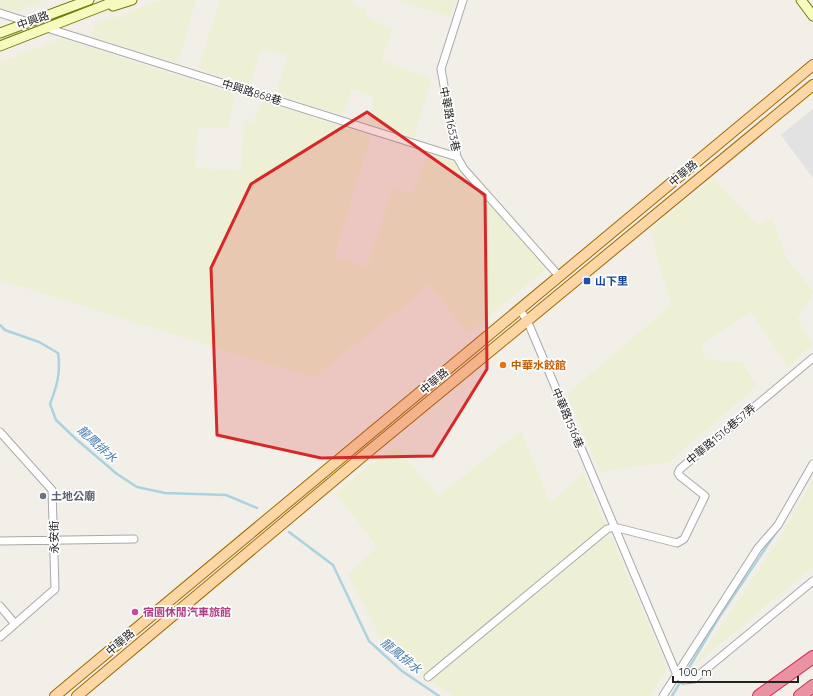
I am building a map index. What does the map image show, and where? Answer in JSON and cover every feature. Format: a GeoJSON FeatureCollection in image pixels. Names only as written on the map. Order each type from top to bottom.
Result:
{"type":"FeatureCollection","features":[{"type":"Feature","properties":{"kind":"highway"},"geometry":{"type":"LineString","coordinates":[[759,696],[813,657]]}},
{"type":"Feature","properties":{"kind":"highway"},"geometry":{"type":"LineString","coordinates":[[800,696],[813,686]]}},
{"type":"Feature","properties":{"kind":"main road","name":"中華路"},"geometry":{"type":"LineString","coordinates":[[55,696],[813,65]]}},
{"type":"Feature","properties":{"kind":"main road","name":"中華路"},"geometry":{"type":"LineString","coordinates":[[77,696],[568,286],[813,86]]}},
{"type":"Feature","properties":{"kind":"main road"},"geometry":{"type":"LineString","coordinates":[[559,276],[568,286]]}},
{"type":"Feature","properties":{"kind":"street","name":"中興路"},"geometry":{"type":"LineString","coordinates":[[0,33],[89,0]]}},
{"type":"Feature","properties":{"kind":"street","name":"中興路"},"geometry":{"type":"LineString","coordinates":[[0,46],[118,0]]}},
{"type":"Feature","properties":{"kind":"street","name":"中興路"},"geometry":{"type":"LineString","coordinates":[[85,13],[94,13],[132,0]]}},
{"type":"Feature","properties":{"kind":"street","name":"中華路1653巷"},"geometry":{"type":"LineString","coordinates":[[463,0],[441,69],[457,157],[464,169],[559,276]]}},
{"type":"Feature","properties":{"kind":"street"},"geometry":{"type":"LineString","coordinates":[[801,0],[813,16]]}},
{"type":"Feature","properties":{"kind":"street"},"geometry":{"type":"LineString","coordinates":[[0,13],[46,28]]}},
{"type":"Feature","properties":{"kind":"street","name":"中興路868巷"},"geometry":{"type":"LineString","coordinates":[[46,28],[457,157]]}},
{"type":"Feature","properties":{"kind":"street","name":"中華路1516巷"},"geometry":{"type":"LineString","coordinates":[[519,309],[527,320],[677,675]]}},
{"type":"Feature","properties":{"kind":"street","name":"中華路1516巷57弄"},"geometry":{"type":"LineString","coordinates":[[614,527],[677,543],[684,539],[705,496],[680,476],[678,473],[680,469],[813,358]]}},
{"type":"Feature","properties":{"kind":"street","name":"永安街"},"geometry":{"type":"LineString","coordinates":[[0,432],[52,490],[55,589],[0,637]]}},
{"type":"Feature","properties":{"kind":"street"},"geometry":{"type":"LineString","coordinates":[[663,696],[754,554],[778,525],[813,464]]}},
{"type":"Feature","properties":{"kind":"street"},"geometry":{"type":"LineString","coordinates":[[428,677],[607,529],[614,527]]}},
{"type":"Feature","properties":{"kind":"street"},"geometry":{"type":"LineString","coordinates":[[0,541],[54,542],[134,539]]}},
{"type":"Feature","properties":{"kind":"street"},"geometry":{"type":"LineString","coordinates":[[677,675],[684,680],[694,679],[813,581]]}},
{"type":"Feature","properties":{"kind":"street"},"geometry":{"type":"LineString","coordinates":[[0,606],[15,624]]}},
{"type":"Feature","properties":{"kind":"highlighted area"},"geometry":{"type":"Polygon","coordinates":[[[367,112],[485,195],[487,369],[433,456],[321,458],[217,435],[211,268],[251,184],[367,112]]]}},
{"type":"Feature","properties":{"kind":"green space"},"geometry":{"type":"Polygon","coordinates":[[[0,0],[46,0],[15,12],[0,8],[0,0]]]}},
{"type":"Feature","properties":{"kind":"green space"},"geometry":{"type":"Polygon","coordinates":[[[161,0],[196,0],[178,63],[91,37],[95,25],[161,0]]]}},
{"type":"Feature","properties":{"kind":"green space"},"geometry":{"type":"Polygon","coordinates":[[[220,0],[353,0],[353,5],[367,10],[366,18],[393,29],[381,60],[431,79],[414,138],[368,122],[374,96],[352,89],[342,115],[276,94],[287,56],[261,49],[250,86],[198,68],[220,0]]]}},
{"type":"Feature","properties":{"kind":"green space"},"geometry":{"type":"Polygon","coordinates":[[[395,0],[456,0],[451,17],[395,0]]]}},
{"type":"Feature","properties":{"kind":"green space"},"geometry":{"type":"Polygon","coordinates":[[[61,38],[235,94],[228,129],[198,127],[195,168],[241,170],[244,119],[252,124],[262,101],[371,136],[334,258],[367,266],[393,188],[411,194],[429,154],[454,162],[546,269],[469,333],[427,284],[408,303],[313,378],[0,280],[0,63],[61,38]]]}},
{"type":"Feature","properties":{"kind":"green space"},"geometry":{"type":"Polygon","coordinates":[[[713,178],[757,225],[772,218],[787,259],[813,291],[813,294],[797,319],[813,344],[788,367],[751,312],[701,344],[706,360],[742,362],[757,386],[669,462],[600,472],[567,394],[671,305],[650,230],[713,178]]]}},
{"type":"Feature","properties":{"kind":"green space"},"geometry":{"type":"Polygon","coordinates":[[[521,431],[550,503],[583,472],[667,668],[650,696],[453,696],[389,653],[348,575],[377,547],[336,493],[395,445],[438,496],[521,431]]]}},
{"type":"Feature","properties":{"kind":"green space"},"geometry":{"type":"Polygon","coordinates":[[[813,480],[813,567],[693,667],[777,542],[813,480]]]}},
{"type":"Feature","properties":{"kind":"shaded area"},"geometry":{"type":"Polygon","coordinates":[[[813,109],[813,178],[781,135],[813,109]]]}},
{"type":"Feature","properties":{"kind":"waterway","name":"龍鳳排水"},"geometry":{"type":"LineString","coordinates":[[0,325],[5,330],[39,342],[58,353],[58,379],[50,404],[56,420],[117,474],[137,487],[165,493],[226,495],[257,508]]}},
{"type":"Feature","properties":{"kind":"waterway"},"geometry":{"type":"LineString","coordinates":[[672,696],[718,619],[779,528]]}},
{"type":"Feature","properties":{"kind":"waterway","name":"龍鳳排水"},"geometry":{"type":"LineString","coordinates":[[289,532],[333,565],[369,641],[402,671],[439,696]]}},
{"type":"Feature","properties":{"kind":"place","name":"山下里"},"geometry":{"type":"Point","coordinates":[587,281]}},
{"type":"Feature","properties":{"kind":"place","name":"中華水餃館"},"geometry":{"type":"Point","coordinates":[503,365]}},
{"type":"Feature","properties":{"kind":"place","name":"土地公廟"},"geometry":{"type":"Point","coordinates":[43,496]}},
{"type":"Feature","properties":{"kind":"place","name":"宿園休閒汽車旅館"},"geometry":{"type":"Point","coordinates":[135,612]}}]}
